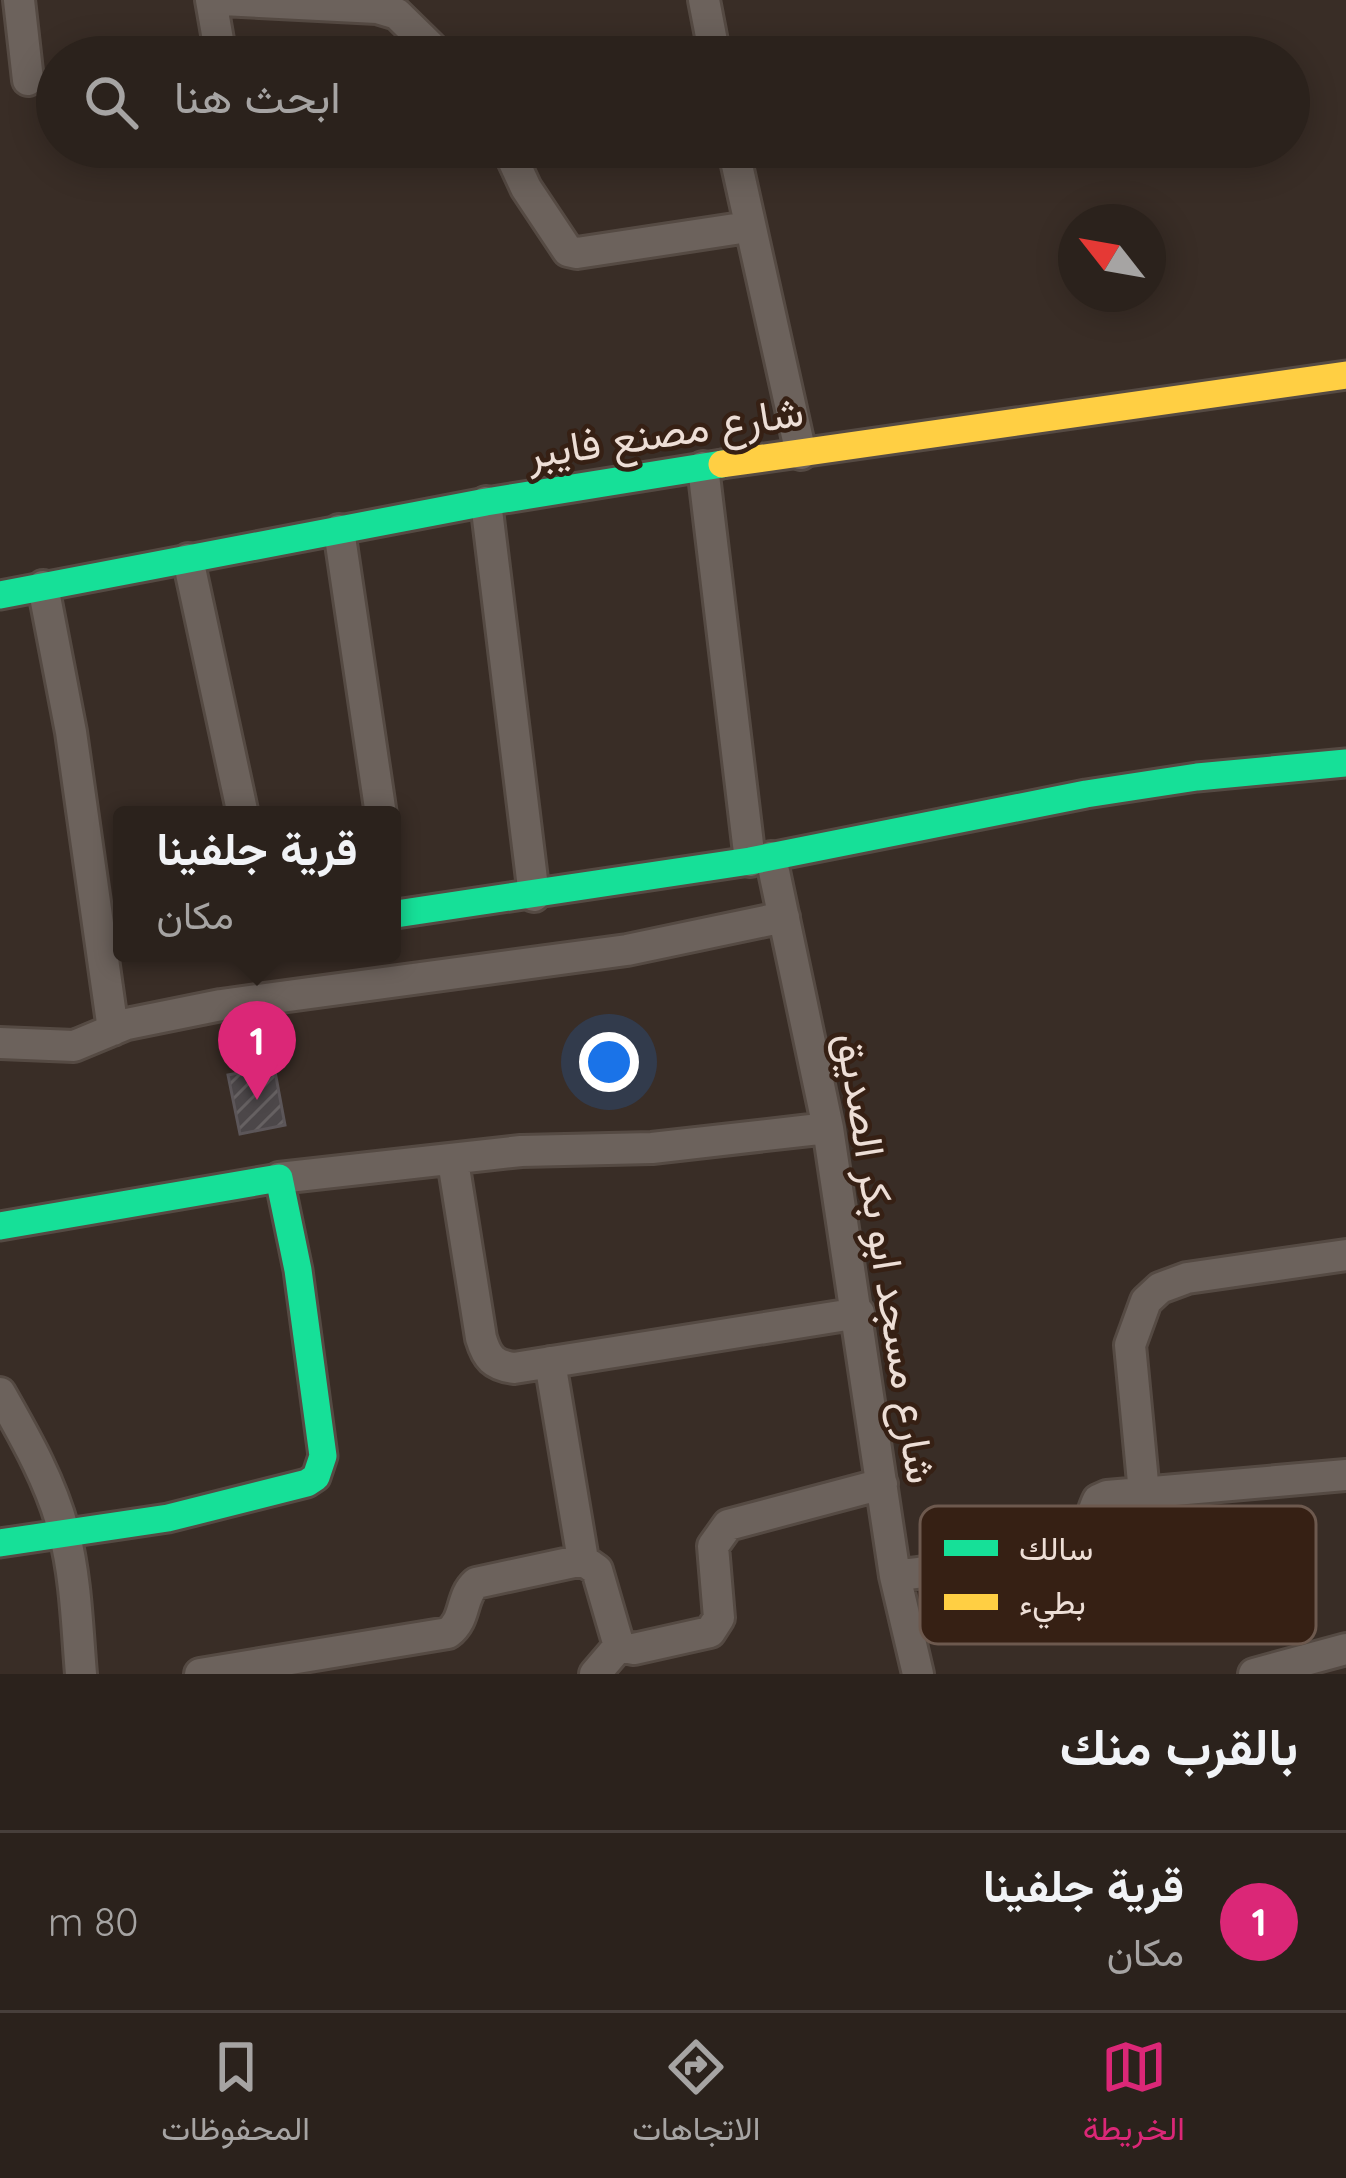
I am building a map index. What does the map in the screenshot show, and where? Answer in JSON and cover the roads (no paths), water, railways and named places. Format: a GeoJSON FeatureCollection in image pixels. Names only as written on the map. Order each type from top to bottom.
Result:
{"type":"FeatureCollection","features":[{"type":"Feature","properties":{"kind":"street"},"geometry":{"type":"LineString","coordinates":[[19,0],[28,80]]}},
{"type":"Feature","properties":{"kind":"street"},"geometry":{"type":"LineString","coordinates":[[212,0],[218,36]]}},
{"type":"Feature","properties":{"kind":"street"},"geometry":{"type":"LineString","coordinates":[[222,0],[376,4],[397,14],[420,36]]}},
{"type":"Feature","properties":{"kind":"street"},"geometry":{"type":"LineString","coordinates":[[704,0],[711,36]]}},
{"type":"Feature","properties":{"kind":"street"},"geometry":{"type":"LineString","coordinates":[[517,168],[568,250],[577,253],[748,227]]}},
{"type":"Feature","properties":{"kind":"street"},"geometry":{"type":"LineString","coordinates":[[737,168],[801,454]]}},
{"type":"Feature","properties":{"kind":"street","name":"شارع مصنع فايبر"},"geometry":{"type":"LineString","coordinates":[[0,595],[486,502],[1346,375]]}},
{"type":"Feature","properties":{"kind":"street","name":"شارع مسجد ابو بكر الصديق"},"geometry":{"type":"LineString","coordinates":[[703,467],[760,859],[784,917],[828,1128],[895,1576],[918,1674]]}},
{"type":"Feature","properties":{"kind":"street"},"geometry":{"type":"LineString","coordinates":[[486,502],[534,896]]}},
{"type":"Feature","properties":{"kind":"street"},"geometry":{"type":"LineString","coordinates":[[338,530],[380,806]]}},
{"type":"Feature","properties":{"kind":"street"},"geometry":{"type":"LineString","coordinates":[[188,559],[241,806]]}},
{"type":"Feature","properties":{"kind":"street"},"geometry":{"type":"LineString","coordinates":[[43,586],[71,731],[113,1030]]}},
{"type":"Feature","properties":{"kind":"street"},"geometry":{"type":"LineString","coordinates":[[401,905],[534,896],[760,859],[1086,794],[1197,777],[1346,763]]}},
{"type":"Feature","properties":{"kind":"street"},"geometry":{"type":"LineString","coordinates":[[0,1043],[74,1046],[170,1014],[627,950],[784,917]]}},
{"type":"Feature","properties":{"kind":"street"},"geometry":{"type":"LineString","coordinates":[[0,1226],[279,1178],[520,1151],[693,1145],[828,1128]]}},
{"type":"Feature","properties":{"kind":"street"},"geometry":{"type":"LineString","coordinates":[[453,1161],[486,1356],[497,1365],[514,1368],[859,1313]]}},
{"type":"Feature","properties":{"kind":"street"},"geometry":{"type":"LineString","coordinates":[[0,1543],[199,1512],[316,1477],[323,1456],[321,1434],[298,1270],[279,1178]]}},
{"type":"Feature","properties":{"kind":"street"},"geometry":{"type":"LineString","coordinates":[[1144,1493],[1130,1345],[1146,1301],[1160,1288],[1187,1278],[1346,1255]]}},
{"type":"Feature","properties":{"kind":"street"},"geometry":{"type":"LineString","coordinates":[[550,1362],[583,1560],[597,1570],[619,1646]]}},
{"type":"Feature","properties":{"kind":"street"},"geometry":{"type":"LineString","coordinates":[[0,1393],[36,1456],[64,1532],[75,1592],[81,1674]]}},
{"type":"Feature","properties":{"kind":"street"},"geometry":{"type":"LineString","coordinates":[[1096,1506],[1098,1500],[1144,1493],[1346,1474]]}},
{"type":"Feature","properties":{"kind":"street"},"geometry":{"type":"LineString","coordinates":[[619,1646],[634,1649],[710,1632],[716,1626],[713,1546],[728,1525],[882,1484]]}},
{"type":"Feature","properties":{"kind":"street"},"geometry":{"type":"LineString","coordinates":[[200,1674],[283,1667],[448,1633],[462,1619],[469,1589],[476,1582],[583,1560]]}},
{"type":"Feature","properties":{"kind":"street"},"geometry":{"type":"LineString","coordinates":[[895,1576],[920,1573]]}},
{"type":"Feature","properties":{"kind":"street"},"geometry":{"type":"LineString","coordinates":[[595,1674],[619,1646]]}},
{"type":"Feature","properties":{"kind":"street"},"geometry":{"type":"LineString","coordinates":[[1254,1674],[1346,1649]]}},
{"type":"Feature","properties":{"kind":"place","name":"قرية جلفينا"},"geometry":{"type":"Point","coordinates":[257,1100]}}]}
